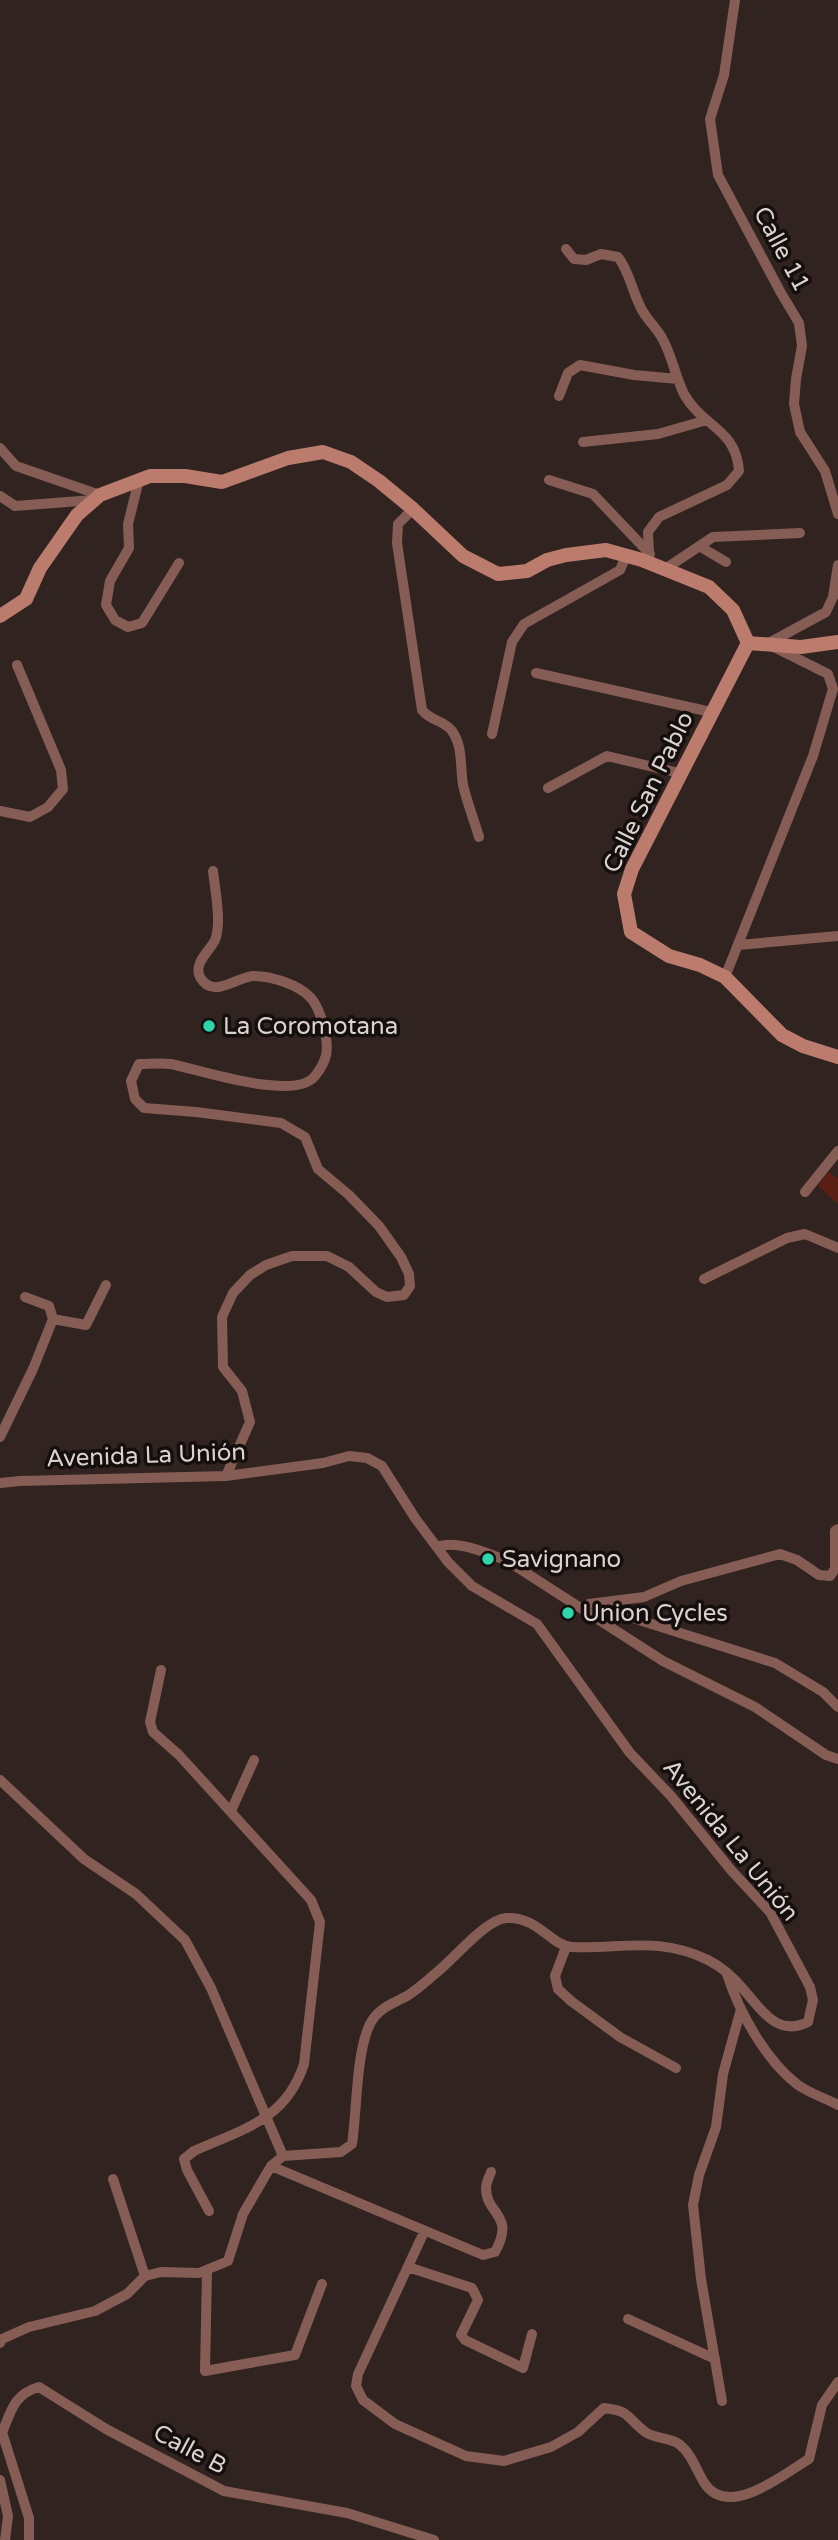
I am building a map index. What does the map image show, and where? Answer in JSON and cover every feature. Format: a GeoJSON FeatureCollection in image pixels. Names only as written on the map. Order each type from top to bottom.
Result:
{"type":"FeatureCollection","features":[{"type":"Feature","properties":{"kind":"street","name":"Calle 11"},"geometry":{"type":"LineString","coordinates":[[735,0],[724,75],[710,119],[718,175],[799,323],[802,346],[794,404],[800,432],[825,471],[838,514]]}},
{"type":"Feature","properties":{"kind":"street"},"geometry":{"type":"LineString","coordinates":[[566,249],[574,259],[586,260],[601,254],[618,257],[624,265],[642,310],[662,338],[685,395],[707,420],[732,442],[738,455],[739,471],[727,485],[659,517],[648,532],[649,553]]}},
{"type":"Feature","properties":{"kind":"street"},"geometry":{"type":"LineString","coordinates":[[559,396],[568,373],[580,365],[678,379]]}},
{"type":"Feature","properties":{"kind":"street"},"geometry":{"type":"LineString","coordinates":[[583,442],[657,434],[707,420]]}},
{"type":"Feature","properties":{"kind":"street"},"geometry":{"type":"LineString","coordinates":[[0,448],[16,466],[97,497]]}},
{"type":"Feature","properties":{"kind":"street"},"geometry":{"type":"LineString","coordinates":[[0,496],[15,506],[97,497],[150,476],[185,476],[222,482],[288,458],[323,452],[351,462],[413,509],[463,556],[498,574],[527,570],[547,560],[566,555],[606,550],[709,587],[733,610],[748,643],[801,647],[838,642]]}},
{"type":"Feature","properties":{"kind":"street"},"geometry":{"type":"LineString","coordinates":[[139,480],[128,524],[129,548],[110,581],[106,605],[115,620],[128,627],[142,623],[179,563]]}},
{"type":"Feature","properties":{"kind":"street"},"geometry":{"type":"LineString","coordinates":[[549,480],[593,494],[664,569]]}},
{"type":"Feature","properties":{"kind":"street"},"geometry":{"type":"LineString","coordinates":[[0,616],[26,599],[40,568],[77,515],[97,497]]}},
{"type":"Feature","properties":{"kind":"street"},"geometry":{"type":"LineString","coordinates":[[413,509],[398,524],[397,543],[422,710],[426,716],[444,723],[454,733],[459,749],[463,785],[479,837]]}},
{"type":"Feature","properties":{"kind":"street"},"geometry":{"type":"LineString","coordinates":[[664,569],[713,537],[800,533]]}},
{"type":"Feature","properties":{"kind":"street"},"geometry":{"type":"LineString","coordinates":[[699,546],[726,562]]}},
{"type":"Feature","properties":{"kind":"street"},"geometry":{"type":"LineString","coordinates":[[492,734],[512,642],[524,624],[620,570],[626,555]]}},
{"type":"Feature","properties":{"kind":"street"},"geometry":{"type":"LineString","coordinates":[[767,644],[826,612],[833,597],[838,565]]}},
{"type":"Feature","properties":{"kind":"street","name":"Calle San Pablo"},"geometry":{"type":"LineString","coordinates":[[748,643],[679,773],[628,881],[624,894],[631,932],[669,956],[700,965],[725,977],[782,1035],[803,1046],[838,1057]]}},
{"type":"Feature","properties":{"kind":"street"},"geometry":{"type":"LineString","coordinates":[[725,977],[813,756],[833,689],[828,674],[767,644]]}},
{"type":"Feature","properties":{"kind":"street"},"geometry":{"type":"LineString","coordinates":[[0,811],[30,817],[48,807],[63,789],[61,770],[17,665]]}},
{"type":"Feature","properties":{"kind":"street"},"geometry":{"type":"LineString","coordinates":[[536,673],[711,712]]}},
{"type":"Feature","properties":{"kind":"street"},"geometry":{"type":"LineString","coordinates":[[548,788],[607,756],[679,773]]}},
{"type":"Feature","properties":{"kind":"street"},"geometry":{"type":"LineString","coordinates":[[213,871],[218,923],[216,939],[199,965],[199,975],[207,985],[222,988],[249,976],[268,977],[299,988],[313,999],[323,1024],[328,1047],[325,1064],[312,1080],[283,1086],[229,1080],[169,1064],[139,1064],[131,1081],[135,1099],[144,1108],[281,1123],[305,1137],[318,1169],[349,1195],[379,1226],[409,1273],[410,1286],[404,1295],[387,1297],[376,1292],[349,1268],[327,1256],[292,1256],[266,1265],[250,1275],[233,1293],[222,1317],[223,1367],[242,1391],[250,1422],[226,1476]]}},
{"type":"Feature","properties":{"kind":"street"},"geometry":{"type":"LineString","coordinates":[[738,945],[838,936]]}},
{"type":"Feature","properties":{"kind":"street"},"geometry":{"type":"LineString","coordinates":[[805,1192],[838,1150]]}},
{"type":"Feature","properties":{"kind":"street"},"geometry":{"type":"LineString","coordinates":[[704,1279],[787,1238],[805,1234],[838,1248]]}},
{"type":"Feature","properties":{"kind":"street"},"geometry":{"type":"LineString","coordinates":[[53,1319],[86,1325],[106,1285]]}},
{"type":"Feature","properties":{"kind":"street"},"geometry":{"type":"LineString","coordinates":[[0,1437],[33,1369],[53,1319],[49,1307],[25,1297]]}},
{"type":"Feature","properties":{"kind":"street","name":"Avenida La Unión"},"geometry":{"type":"LineString","coordinates":[[0,1483],[20,1480],[226,1476],[349,1456],[368,1458],[382,1465],[415,1518],[448,1562],[472,1586],[537,1624],[630,1753],[671,1796],[701,1836],[770,1912],[810,1987],[813,2000],[808,2022],[796,2028],[784,2026],[769,2018],[726,1971],[692,1953],[673,1947],[627,1944],[566,1947]]}},
{"type":"Feature","properties":{"kind":"street"},"geometry":{"type":"LineString","coordinates":[[589,1604],[644,1597],[681,1581],[780,1554],[797,1560],[819,1575],[830,1576],[835,1569],[835,1531],[838,1530]]}},
{"type":"Feature","properties":{"kind":"street"},"geometry":{"type":"LineString","coordinates":[[437,1547],[446,1543],[489,1553],[509,1562],[663,1661],[755,1707],[826,1755],[838,1759]]}},
{"type":"Feature","properties":{"kind":"street"},"geometry":{"type":"LineString","coordinates":[[570,1600],[775,1664],[823,1692],[838,1707]]}},
{"type":"Feature","properties":{"kind":"street"},"geometry":{"type":"LineString","coordinates":[[161,1670],[150,1721],[153,1732],[179,1755],[312,1900],[320,1922],[304,2064],[299,2081],[279,2109],[266,2118],[184,2158],[209,2211]]}},
{"type":"Feature","properties":{"kind":"street"},"geometry":{"type":"LineString","coordinates":[[231,1811],[254,1760]]}},
{"type":"Feature","properties":{"kind":"street"},"geometry":{"type":"LineString","coordinates":[[0,1780],[84,1859],[136,1894],[185,1940],[211,1988],[284,2156]]}},
{"type":"Feature","properties":{"kind":"street"},"geometry":{"type":"LineString","coordinates":[[0,2343],[2,2339],[29,2327],[95,2311],[127,2294],[145,2276],[161,2272],[207,2272],[228,2261],[243,2214],[271,2166],[284,2156],[341,2152],[352,2144],[363,2043],[371,2022],[382,2009],[406,1996],[438,1972],[489,1925],[503,1918],[518,1918],[535,1924],[566,1947],[555,1976],[558,1989],[620,2037],[676,2068]]}},
{"type":"Feature","properties":{"kind":"street"},"geometry":{"type":"LineString","coordinates":[[726,1971],[753,2033],[796,2083],[838,2105]]}},
{"type":"Feature","properties":{"kind":"street"},"geometry":{"type":"LineString","coordinates":[[722,2402],[701,2279],[694,2205],[699,2175],[716,2127],[723,2074],[741,2009]]}},
{"type":"Feature","properties":{"kind":"street"},"geometry":{"type":"LineString","coordinates":[[271,2166],[483,2255],[495,2252],[503,2238],[503,2226],[488,2197],[486,2187],[491,2172]]}},
{"type":"Feature","properties":{"kind":"street"},"geometry":{"type":"LineString","coordinates":[[113,2179],[145,2276]]}},
{"type":"Feature","properties":{"kind":"street"},"geometry":{"type":"LineString","coordinates":[[424,2232],[358,2374],[356,2386],[363,2400],[395,2424],[466,2456],[504,2461],[551,2447],[578,2432],[604,2407],[620,2410],[632,2417],[644,2432],[677,2442],[690,2455],[706,2486],[718,2494],[733,2497],[757,2491],[808,2459],[822,2405],[838,2382]]}},
{"type":"Feature","properties":{"kind":"street"},"geometry":{"type":"LineString","coordinates":[[408,2267],[472,2288],[478,2300],[461,2335],[465,2340],[523,2368],[532,2334]]}},
{"type":"Feature","properties":{"kind":"street"},"geometry":{"type":"LineString","coordinates":[[207,2272],[205,2371],[295,2355],[322,2284]]}},
{"type":"Feature","properties":{"kind":"street"},"geometry":{"type":"LineString","coordinates":[[628,2319],[715,2359]]}},
{"type":"Feature","properties":{"kind":"street","name":"Calle B"},"geometry":{"type":"LineString","coordinates":[[1,2429],[16,2401],[27,2390],[38,2387],[106,2429],[224,2491],[347,2513],[434,2540]]}},
{"type":"Feature","properties":{"kind":"street"},"geometry":{"type":"LineString","coordinates":[[1,2429],[29,2518],[29,2540]]}},
{"type":"Feature","properties":{"kind":"street"},"geometry":{"type":"LineString","coordinates":[[0,2480],[8,2516],[5,2540]]}},
{"type":"Feature","properties":{"kind":"shaded area"},"geometry":{"type":"Polygon","coordinates":[[[828,1172],[838,1178],[838,1204],[818,1186],[828,1172]]]}},
{"type":"Feature","properties":{"kind":"place","name":"La Coromotana"},"geometry":{"type":"Point","coordinates":[209,1026]}},
{"type":"Feature","properties":{"kind":"place","name":"Savignano"},"geometry":{"type":"Point","coordinates":[488,1559]}},
{"type":"Feature","properties":{"kind":"place","name":"Union Cycles"},"geometry":{"type":"Point","coordinates":[568,1613]}}]}
